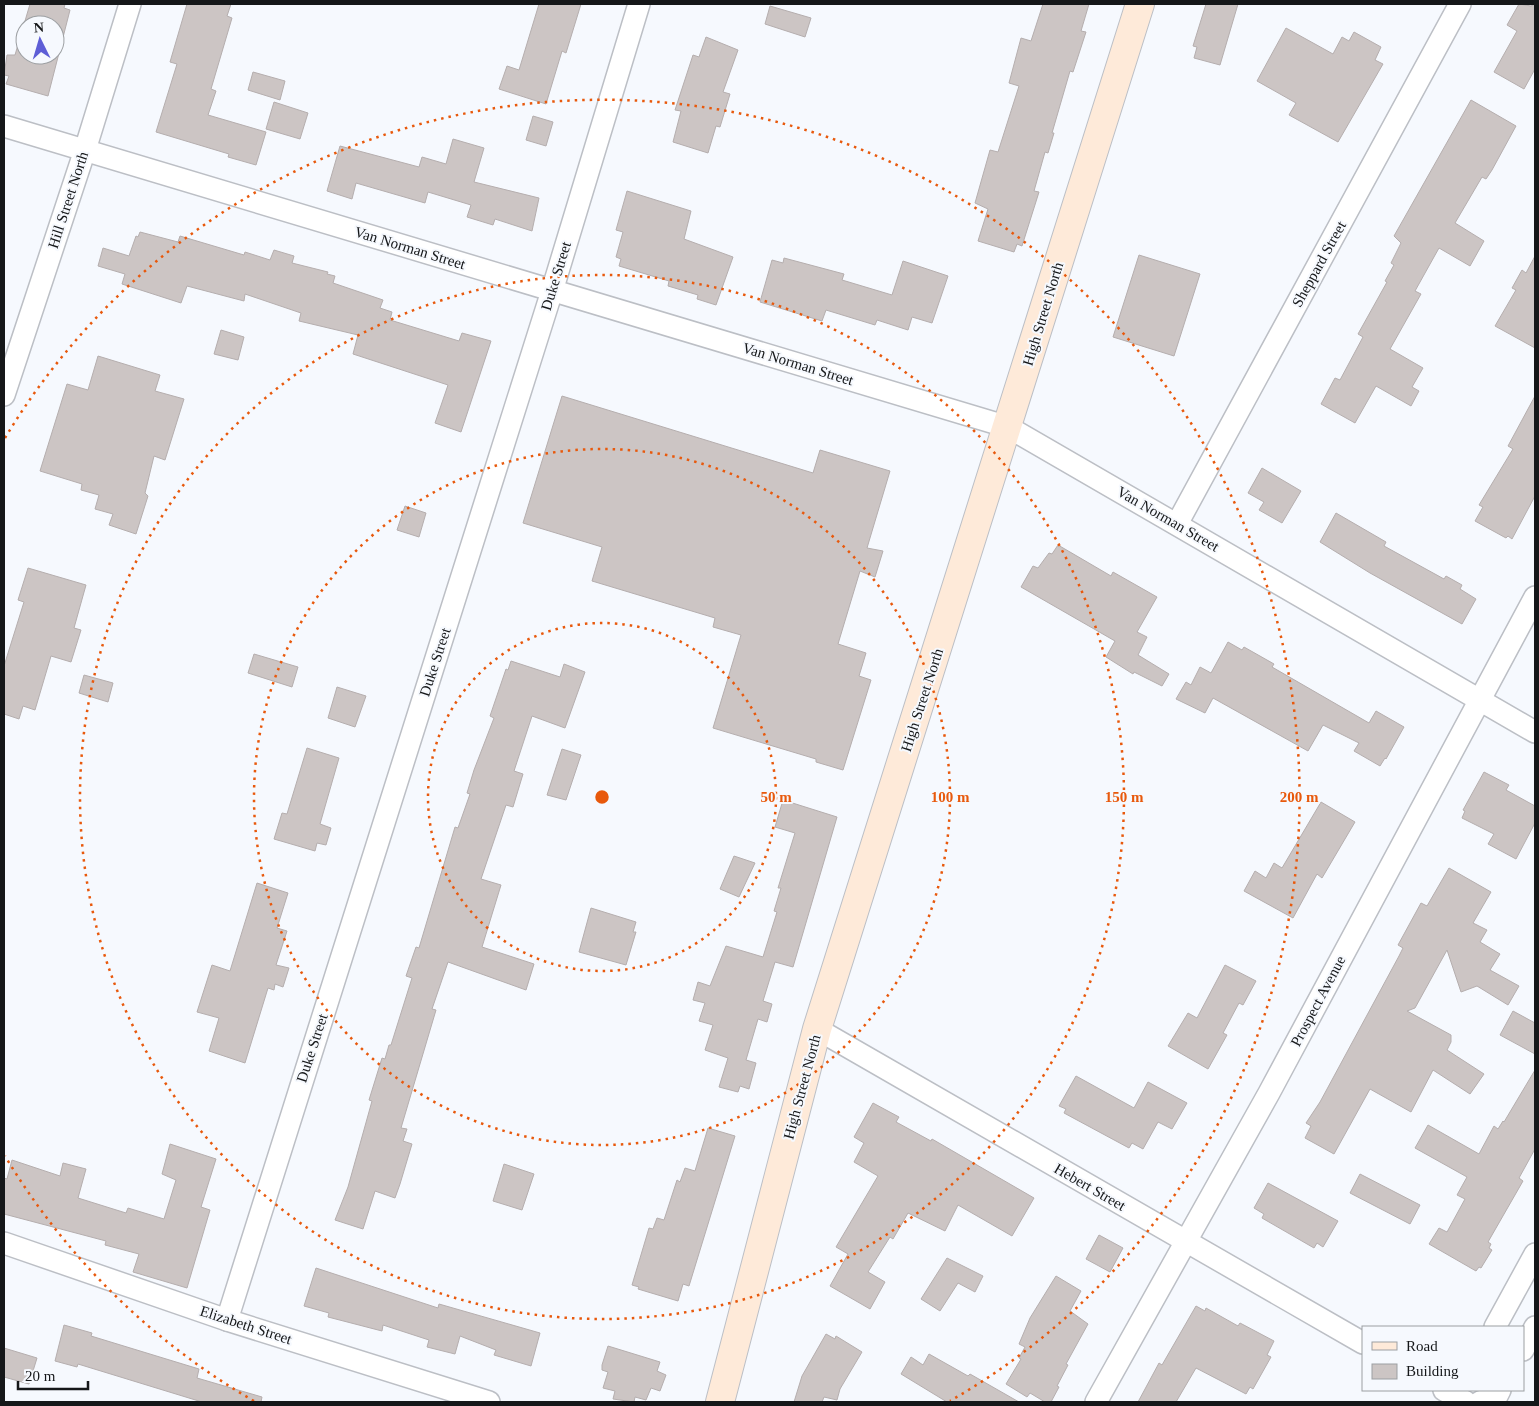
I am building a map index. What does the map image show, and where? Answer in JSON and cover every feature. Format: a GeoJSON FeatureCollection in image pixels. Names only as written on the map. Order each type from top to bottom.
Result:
{"type":"FeatureCollection","features":[{"type":"Feature","properties":{"kind":"main road","name":"High Street North"},"geometry":{"type":"LineString","coordinates":[[720,1402],[817,1029],[1140,4]]}},
{"type":"Feature","properties":{"kind":"street","name":"Hill Street North"},"geometry":{"type":"LineString","coordinates":[[4,395],[85,150],[130,4]]}},
{"type":"Feature","properties":{"kind":"street","name":"Duke Street"},"geometry":{"type":"LineString","coordinates":[[227,1320],[552,291],[639,4]]}},
{"type":"Feature","properties":{"kind":"street","name":"Sheppard Street"},"geometry":{"type":"LineString","coordinates":[[1177,524],[1460,4]]}},
{"type":"Feature","properties":{"kind":"street","name":"Van Norman Street"},"geometry":{"type":"LineString","coordinates":[[4,126],[1008,427],[1480,698],[1535,732]]}},
{"type":"Feature","properties":{"kind":"street","name":"Prospect Avenue"},"geometry":{"type":"LineString","coordinates":[[1096,1402],[1269,1093],[1535,597]]}},
{"type":"Feature","properties":{"kind":"street","name":"Hebert Street"},"geometry":{"type":"LineString","coordinates":[[817,1029],[1362,1342]]}},
{"type":"Feature","properties":{"kind":"street","name":"Elizabeth Street"},"geometry":{"type":"LineString","coordinates":[[4,1244],[227,1320],[490,1402]]}},
{"type":"Feature","properties":{"kind":"street"},"geometry":{"type":"LineString","coordinates":[[1496,1326],[1535,1254]]}},
{"type":"Feature","properties":{"kind":"street"},"geometry":{"type":"LineString","coordinates":[[1524,1348],[1535,1327]]}},
{"type":"Feature","properties":{"kind":"street"},"geometry":{"type":"LineString","coordinates":[[1446,1391],[1466,1402]]}},
{"type":"Feature","properties":{"kind":"street"},"geometry":{"type":"LineString","coordinates":[[1480,1402],[1497,1396],[1500,1391]]}},
{"type":"Feature","properties":{"kind":"building"},"geometry":{"type":"Polygon","coordinates":[[[30,4],[65,4],[64,8],[70,10],[65,30],[65,15],[27,15],[30,4]]]}},
{"type":"Feature","properties":{"kind":"building"},"geometry":{"type":"Polygon","coordinates":[[[187,4],[231,4],[227,16],[232,18],[211,89],[216,91],[208,115],[266,132],[256,165],[228,157],[229,154],[156,132],[177,64],[170,62],[187,4]]]}},
{"type":"Feature","properties":{"kind":"building"},"geometry":{"type":"Polygon","coordinates":[[[539,4],[581,4],[566,53],[562,51],[546,104],[499,89],[507,66],[519,70],[539,4]]]}},
{"type":"Feature","properties":{"kind":"building"},"geometry":{"type":"Polygon","coordinates":[[[1043,4],[1089,4],[1081,31],[1086,32],[1073,72],[1070,71],[1048,153],[1045,152],[1034,191],[1039,192],[1022,246],[1017,244],[1014,252],[978,241],[988,209],[975,203],[990,150],[998,152],[1019,86],[1009,83],[1021,38],[1031,41],[1043,4]]]}},
{"type":"Feature","properties":{"kind":"building"},"geometry":{"type":"Polygon","coordinates":[[[1206,4],[1238,4],[1220,65],[1194,58],[1197,47],[1193,46],[1206,4]]]}},
{"type":"Feature","properties":{"kind":"building"},"geometry":{"type":"Polygon","coordinates":[[[1519,4],[1531,6],[1535,4],[1535,69],[1524,89],[1494,72],[1517,31],[1507,25],[1519,4]]]}},
{"type":"Feature","properties":{"kind":"building"},"geometry":{"type":"Polygon","coordinates":[[[770,6],[811,18],[805,37],[765,24],[770,6]]]}},
{"type":"Feature","properties":{"kind":"building"},"geometry":{"type":"Polygon","coordinates":[[[1286,28],[1333,54],[1342,37],[1349,41],[1354,32],[1381,47],[1375,60],[1383,64],[1338,142],[1289,115],[1296,103],[1257,81],[1286,28]]]}},
{"type":"Feature","properties":{"kind":"building"},"geometry":{"type":"Polygon","coordinates":[[[706,37],[738,50],[723,92],[730,94],[720,127],[716,126],[708,153],[673,142],[681,111],[675,110],[693,55],[699,57],[706,37]]]}},
{"type":"Feature","properties":{"kind":"building"},"geometry":{"type":"Polygon","coordinates":[[[7,55],[15,55],[15,65],[56,65],[48,96],[6,84],[9,76],[4,75],[7,55]]]}},
{"type":"Feature","properties":{"kind":"building"},"geometry":{"type":"Polygon","coordinates":[[[253,72],[285,81],[280,100],[248,90],[253,72]]]}},
{"type":"Feature","properties":{"kind":"building"},"geometry":{"type":"Polygon","coordinates":[[[1471,100],[1516,126],[1492,170],[1486,179],[1482,177],[1455,223],[1484,241],[1470,266],[1439,248],[1415,291],[1421,294],[1390,349],[1423,368],[1412,387],[1419,391],[1411,406],[1376,386],[1355,423],[1321,404],[1335,378],[1340,380],[1363,337],[1358,334],[1387,282],[1385,281],[1394,265],[1391,263],[1401,243],[1394,236],[1471,100]]]}},
{"type":"Feature","properties":{"kind":"building"},"geometry":{"type":"Polygon","coordinates":[[[274,102],[308,113],[300,139],[266,129],[274,102]]]}},
{"type":"Feature","properties":{"kind":"building"},"geometry":{"type":"Polygon","coordinates":[[[533,116],[553,122],[546,146],[526,140],[533,116]]]}},
{"type":"Feature","properties":{"kind":"building"},"geometry":{"type":"Polygon","coordinates":[[[453,139],[484,148],[474,182],[539,198],[532,231],[495,219],[493,225],[467,217],[471,205],[428,192],[425,203],[356,183],[352,199],[327,191],[340,146],[419,167],[422,157],[446,164],[453,139]]]}},
{"type":"Feature","properties":{"kind":"building"},"geometry":{"type":"Polygon","coordinates":[[[627,191],[691,211],[684,239],[733,257],[716,305],[697,299],[698,295],[668,286],[669,281],[619,266],[621,259],[616,257],[623,232],[616,230],[627,191]]]}},
{"type":"Feature","properties":{"kind":"building"},"geometry":{"type":"Polygon","coordinates":[[[140,232],[178,242],[180,236],[244,255],[245,252],[270,260],[274,250],[294,256],[292,263],[328,272],[327,274],[335,276],[333,283],[383,300],[380,308],[392,312],[390,320],[459,341],[462,333],[491,341],[461,432],[435,423],[448,385],[353,354],[358,335],[299,321],[301,313],[245,294],[244,301],[187,286],[181,303],[122,284],[125,274],[98,266],[103,248],[129,256],[136,236],[138,237],[140,232]]]}},
{"type":"Feature","properties":{"kind":"building"},"geometry":{"type":"Polygon","coordinates":[[[1139,255],[1200,274],[1174,356],[1113,337],[1139,255]]]}},
{"type":"Feature","properties":{"kind":"building"},"geometry":{"type":"Polygon","coordinates":[[[1535,256],[1535,348],[1495,326],[1516,290],[1512,288],[1522,270],[1526,273],[1535,256]]]}},
{"type":"Feature","properties":{"kind":"building"},"geometry":{"type":"Polygon","coordinates":[[[784,258],[844,274],[842,280],[892,295],[903,261],[948,276],[932,323],[912,317],[908,330],[877,320],[875,325],[826,310],[822,321],[760,302],[772,260],[783,263],[784,258]]]}},
{"type":"Feature","properties":{"kind":"building"},"geometry":{"type":"Polygon","coordinates":[[[221,330],[244,337],[238,360],[214,354],[221,330]]]}},
{"type":"Feature","properties":{"kind":"building"},"geometry":{"type":"Polygon","coordinates":[[[98,356],[160,375],[155,391],[184,399],[165,460],[154,456],[145,493],[148,496],[136,534],[109,525],[113,514],[95,509],[99,495],[81,490],[82,484],[40,471],[67,384],[88,390],[98,356]]]}},
{"type":"Feature","properties":{"kind":"building"},"geometry":{"type":"Polygon","coordinates":[[[562,396],[813,473],[820,450],[890,471],[867,548],[883,551],[875,577],[860,571],[838,644],[866,653],[859,676],[871,680],[843,770],[816,762],[816,759],[713,728],[741,635],[713,627],[715,618],[592,581],[602,547],[523,523],[562,396]]]}},
{"type":"Feature","properties":{"kind":"building"},"geometry":{"type":"Polygon","coordinates":[[[1535,396],[1535,496],[1512,539],[1508,536],[1506,538],[1475,521],[1483,507],[1479,505],[1513,449],[1508,446],[1535,396]]]}},
{"type":"Feature","properties":{"kind":"building"},"geometry":{"type":"Polygon","coordinates":[[[1262,468],[1301,491],[1282,523],[1259,510],[1264,502],[1248,493],[1262,468]]]}},
{"type":"Feature","properties":{"kind":"building"},"geometry":{"type":"Polygon","coordinates":[[[405,506],[426,513],[419,537],[397,530],[405,506]]]}},
{"type":"Feature","properties":{"kind":"building"},"geometry":{"type":"Polygon","coordinates":[[[1336,513],[1386,542],[1384,546],[1444,579],[1446,576],[1462,585],[1460,589],[1476,599],[1462,624],[1370,573],[1320,542],[1336,513]]]}},
{"type":"Feature","properties":{"kind":"building"},"geometry":{"type":"Polygon","coordinates":[[[1058,545],[1111,576],[1113,572],[1157,597],[1137,632],[1147,637],[1138,655],[1169,674],[1162,686],[1134,672],[1133,674],[1106,657],[1115,641],[1021,587],[1033,566],[1038,568],[1049,553],[1052,554],[1058,545]]]}},
{"type":"Feature","properties":{"kind":"building"},"geometry":{"type":"Polygon","coordinates":[[[28,568],[86,585],[74,628],[81,630],[71,662],[51,656],[35,710],[23,706],[19,719],[4,714],[4,666],[24,602],[18,600],[28,568]]]}},
{"type":"Feature","properties":{"kind":"building"},"geometry":{"type":"Polygon","coordinates":[[[1228,642],[1242,650],[1244,647],[1274,664],[1272,667],[1369,723],[1376,711],[1404,727],[1386,759],[1380,766],[1354,751],[1359,743],[1323,725],[1308,751],[1213,698],[1205,713],[1176,699],[1186,682],[1191,685],[1200,667],[1211,673],[1228,642]]]}},
{"type":"Feature","properties":{"kind":"building"},"geometry":{"type":"Polygon","coordinates":[[[254,654],[298,667],[292,687],[248,673],[254,654]]]}},
{"type":"Feature","properties":{"kind":"building"},"geometry":{"type":"Polygon","coordinates":[[[511,661],[560,677],[564,664],[585,672],[565,728],[532,716],[514,771],[523,774],[513,807],[506,805],[481,879],[501,885],[482,947],[534,964],[526,990],[448,962],[432,1009],[436,1010],[401,1128],[407,1129],[403,1141],[412,1144],[400,1184],[395,1198],[375,1191],[363,1229],[335,1220],[348,1187],[372,1101],[369,1100],[382,1058],[385,1059],[389,1045],[391,1045],[412,978],[406,976],[416,947],[419,948],[455,827],[458,828],[470,794],[467,793],[474,770],[494,718],[490,716],[506,669],[508,670],[511,661]]]}},
{"type":"Feature","properties":{"kind":"building"},"geometry":{"type":"Polygon","coordinates":[[[84,675],[113,683],[108,702],[79,693],[84,675]]]}},
{"type":"Feature","properties":{"kind":"building"},"geometry":{"type":"Polygon","coordinates":[[[337,687],[366,696],[355,727],[328,718],[337,687]]]}},
{"type":"Feature","properties":{"kind":"building"},"geometry":{"type":"Polygon","coordinates":[[[307,748],[339,758],[320,824],[331,828],[326,845],[317,843],[315,851],[274,839],[282,813],[287,814],[307,748]]]}},
{"type":"Feature","properties":{"kind":"building"},"geometry":{"type":"Polygon","coordinates":[[[562,749],[581,755],[566,800],[547,795],[562,749]]]}},
{"type":"Feature","properties":{"kind":"building"},"geometry":{"type":"Polygon","coordinates":[[[1484,772],[1509,785],[1506,790],[1535,806],[1535,823],[1516,859],[1488,844],[1494,834],[1462,818],[1465,811],[1463,810],[1484,772]]]}},
{"type":"Feature","properties":{"kind":"building"},"geometry":{"type":"Polygon","coordinates":[[[783,800],[837,817],[793,967],[775,962],[763,1001],[772,1004],[767,1022],[758,1019],[746,1060],[756,1063],[749,1089],[740,1086],[738,1092],[719,1087],[728,1058],[705,1050],[713,1025],[699,1021],[705,1003],[693,1000],[698,982],[710,986],[726,946],[763,957],[777,912],[774,911],[781,888],[778,888],[795,833],[775,827],[783,800]]]}},
{"type":"Feature","properties":{"kind":"building"},"geometry":{"type":"Polygon","coordinates":[[[1321,802],[1355,822],[1322,878],[1317,874],[1293,918],[1244,891],[1255,871],[1266,878],[1274,863],[1282,868],[1321,802]]]}},
{"type":"Feature","properties":{"kind":"building"},"geometry":{"type":"Polygon","coordinates":[[[734,856],[755,863],[739,897],[720,889],[734,856]]]}},
{"type":"Feature","properties":{"kind":"building"},"geometry":{"type":"Polygon","coordinates":[[[1449,868],[1491,892],[1473,923],[1487,930],[1480,942],[1500,954],[1490,970],[1519,986],[1508,1005],[1477,986],[1461,992],[1447,950],[1415,1008],[1407,1011],[1451,1035],[1451,1042],[1447,1050],[1484,1074],[1470,1094],[1433,1070],[1411,1112],[1370,1089],[1334,1154],[1305,1138],[1311,1126],[1306,1123],[1320,1102],[1399,956],[1403,948],[1398,945],[1421,903],[1427,906],[1449,868]]]}},
{"type":"Feature","properties":{"kind":"building"},"geometry":{"type":"Polygon","coordinates":[[[257,883],[288,893],[277,928],[287,931],[276,965],[289,968],[283,987],[275,984],[274,990],[268,988],[245,1063],[209,1051],[219,1018],[197,1012],[212,965],[230,971],[257,883]]]}},
{"type":"Feature","properties":{"kind":"building"},"geometry":{"type":"Polygon","coordinates":[[[591,908],[636,922],[633,932],[636,932],[626,965],[579,952],[591,908]]]}},
{"type":"Feature","properties":{"kind":"building"},"geometry":{"type":"Polygon","coordinates":[[[1225,965],[1256,981],[1243,1005],[1239,1003],[1223,1033],[1227,1035],[1208,1069],[1168,1046],[1188,1013],[1197,1018],[1225,965]]]}},
{"type":"Feature","properties":{"kind":"building"},"geometry":{"type":"Polygon","coordinates":[[[1513,1011],[1535,1023],[1535,1054],[1500,1035],[1513,1011]]]}},
{"type":"Feature","properties":{"kind":"building"},"geometry":{"type":"Polygon","coordinates":[[[1535,1070],[1535,1149],[1519,1178],[1523,1181],[1488,1242],[1491,1244],[1489,1248],[1492,1250],[1481,1268],[1479,1267],[1476,1271],[1429,1244],[1439,1228],[1447,1232],[1465,1199],[1457,1195],[1467,1177],[1415,1148],[1428,1125],[1479,1154],[1494,1126],[1498,1129],[1504,1122],[1535,1070]]]}},
{"type":"Feature","properties":{"kind":"building"},"geometry":{"type":"Polygon","coordinates":[[[1076,1076],[1134,1108],[1148,1082],[1187,1103],[1172,1129],[1158,1122],[1143,1149],[1132,1143],[1129,1148],[1064,1113],[1066,1109],[1059,1106],[1076,1076]]]}},
{"type":"Feature","properties":{"kind":"building"},"geometry":{"type":"Polygon","coordinates":[[[873,1103],[899,1117],[896,1122],[931,1141],[932,1139],[1034,1198],[1012,1236],[958,1205],[945,1231],[908,1213],[893,1239],[890,1237],[868,1272],[885,1282],[870,1309],[830,1286],[848,1254],[836,1247],[878,1176],[854,1162],[864,1143],[854,1137],[873,1103]]]}},
{"type":"Feature","properties":{"kind":"building"},"geometry":{"type":"Polygon","coordinates":[[[708,1128],[735,1136],[689,1286],[683,1284],[678,1301],[638,1289],[639,1287],[632,1285],[649,1228],[653,1229],[657,1218],[664,1220],[677,1180],[680,1182],[685,1168],[695,1171],[708,1128]]]}},
{"type":"Feature","properties":{"kind":"building"},"geometry":{"type":"Polygon","coordinates":[[[170,1144],[216,1159],[201,1207],[210,1210],[187,1288],[133,1272],[139,1254],[105,1245],[106,1241],[4,1214],[4,1178],[7,1179],[12,1160],[60,1176],[63,1163],[86,1169],[78,1198],[126,1213],[128,1208],[164,1219],[176,1180],[162,1174],[170,1144]]]}},
{"type":"Feature","properties":{"kind":"building"},"geometry":{"type":"Polygon","coordinates":[[[504,1164],[534,1174],[522,1210],[493,1201],[504,1164]]]}},
{"type":"Feature","properties":{"kind":"building"},"geometry":{"type":"Polygon","coordinates":[[[1360,1174],[1420,1205],[1410,1224],[1350,1193],[1360,1174]]]}},
{"type":"Feature","properties":{"kind":"building"},"geometry":{"type":"Polygon","coordinates":[[[1268,1183],[1338,1221],[1323,1247],[1317,1243],[1314,1248],[1262,1218],[1264,1214],[1254,1208],[1268,1183]]]}},
{"type":"Feature","properties":{"kind":"building"},"geometry":{"type":"Polygon","coordinates":[[[1099,1235],[1123,1248],[1110,1272],[1086,1259],[1099,1235]]]}},
{"type":"Feature","properties":{"kind":"building"},"geometry":{"type":"Polygon","coordinates":[[[947,1258],[983,1276],[975,1292],[958,1283],[940,1311],[921,1299],[947,1258]]]}},
{"type":"Feature","properties":{"kind":"building"},"geometry":{"type":"Polygon","coordinates":[[[316,1268],[438,1308],[439,1304],[540,1333],[531,1366],[494,1355],[496,1350],[460,1336],[455,1354],[427,1347],[429,1340],[383,1325],[382,1331],[328,1317],[329,1313],[304,1306],[316,1268]]]}},
{"type":"Feature","properties":{"kind":"building"},"geometry":{"type":"Polygon","coordinates":[[[1056,1276],[1081,1291],[1070,1311],[1088,1324],[1066,1364],[1068,1365],[1051,1402],[1045,1402],[1030,1393],[1027,1397],[1006,1384],[1021,1359],[1019,1358],[1025,1347],[1019,1344],[1030,1318],[1056,1276]]]}},
{"type":"Feature","properties":{"kind":"building"},"geometry":{"type":"Polygon","coordinates":[[[1196,1306],[1205,1311],[1206,1308],[1238,1326],[1240,1323],[1274,1341],[1267,1355],[1271,1357],[1253,1389],[1250,1387],[1246,1394],[1196,1368],[1176,1402],[1138,1402],[1159,1363],[1162,1365],[1196,1306]]]}},
{"type":"Feature","properties":{"kind":"building"},"geometry":{"type":"Polygon","coordinates":[[[64,1325],[92,1333],[91,1336],[199,1369],[197,1378],[262,1397],[261,1402],[202,1402],[78,1364],[77,1367],[55,1361],[64,1325]]]}},
{"type":"Feature","properties":{"kind":"building"},"geometry":{"type":"Polygon","coordinates":[[[826,1334],[835,1339],[836,1336],[862,1352],[840,1389],[837,1400],[824,1397],[822,1402],[794,1402],[802,1376],[826,1334]]]}},
{"type":"Feature","properties":{"kind":"building"},"geometry":{"type":"Polygon","coordinates":[[[608,1346],[660,1362],[657,1371],[666,1375],[660,1391],[651,1388],[646,1400],[635,1397],[634,1402],[613,1399],[615,1391],[603,1388],[608,1372],[602,1370],[602,1365],[608,1346]]]}},
{"type":"Feature","properties":{"kind":"building"},"geometry":{"type":"Polygon","coordinates":[[[4,1348],[37,1358],[29,1384],[4,1377],[4,1348]]]}},
{"type":"Feature","properties":{"kind":"building"},"geometry":{"type":"Polygon","coordinates":[[[929,1354],[968,1376],[970,1374],[1019,1402],[947,1402],[901,1374],[911,1357],[923,1365],[929,1354]]]}}]}
